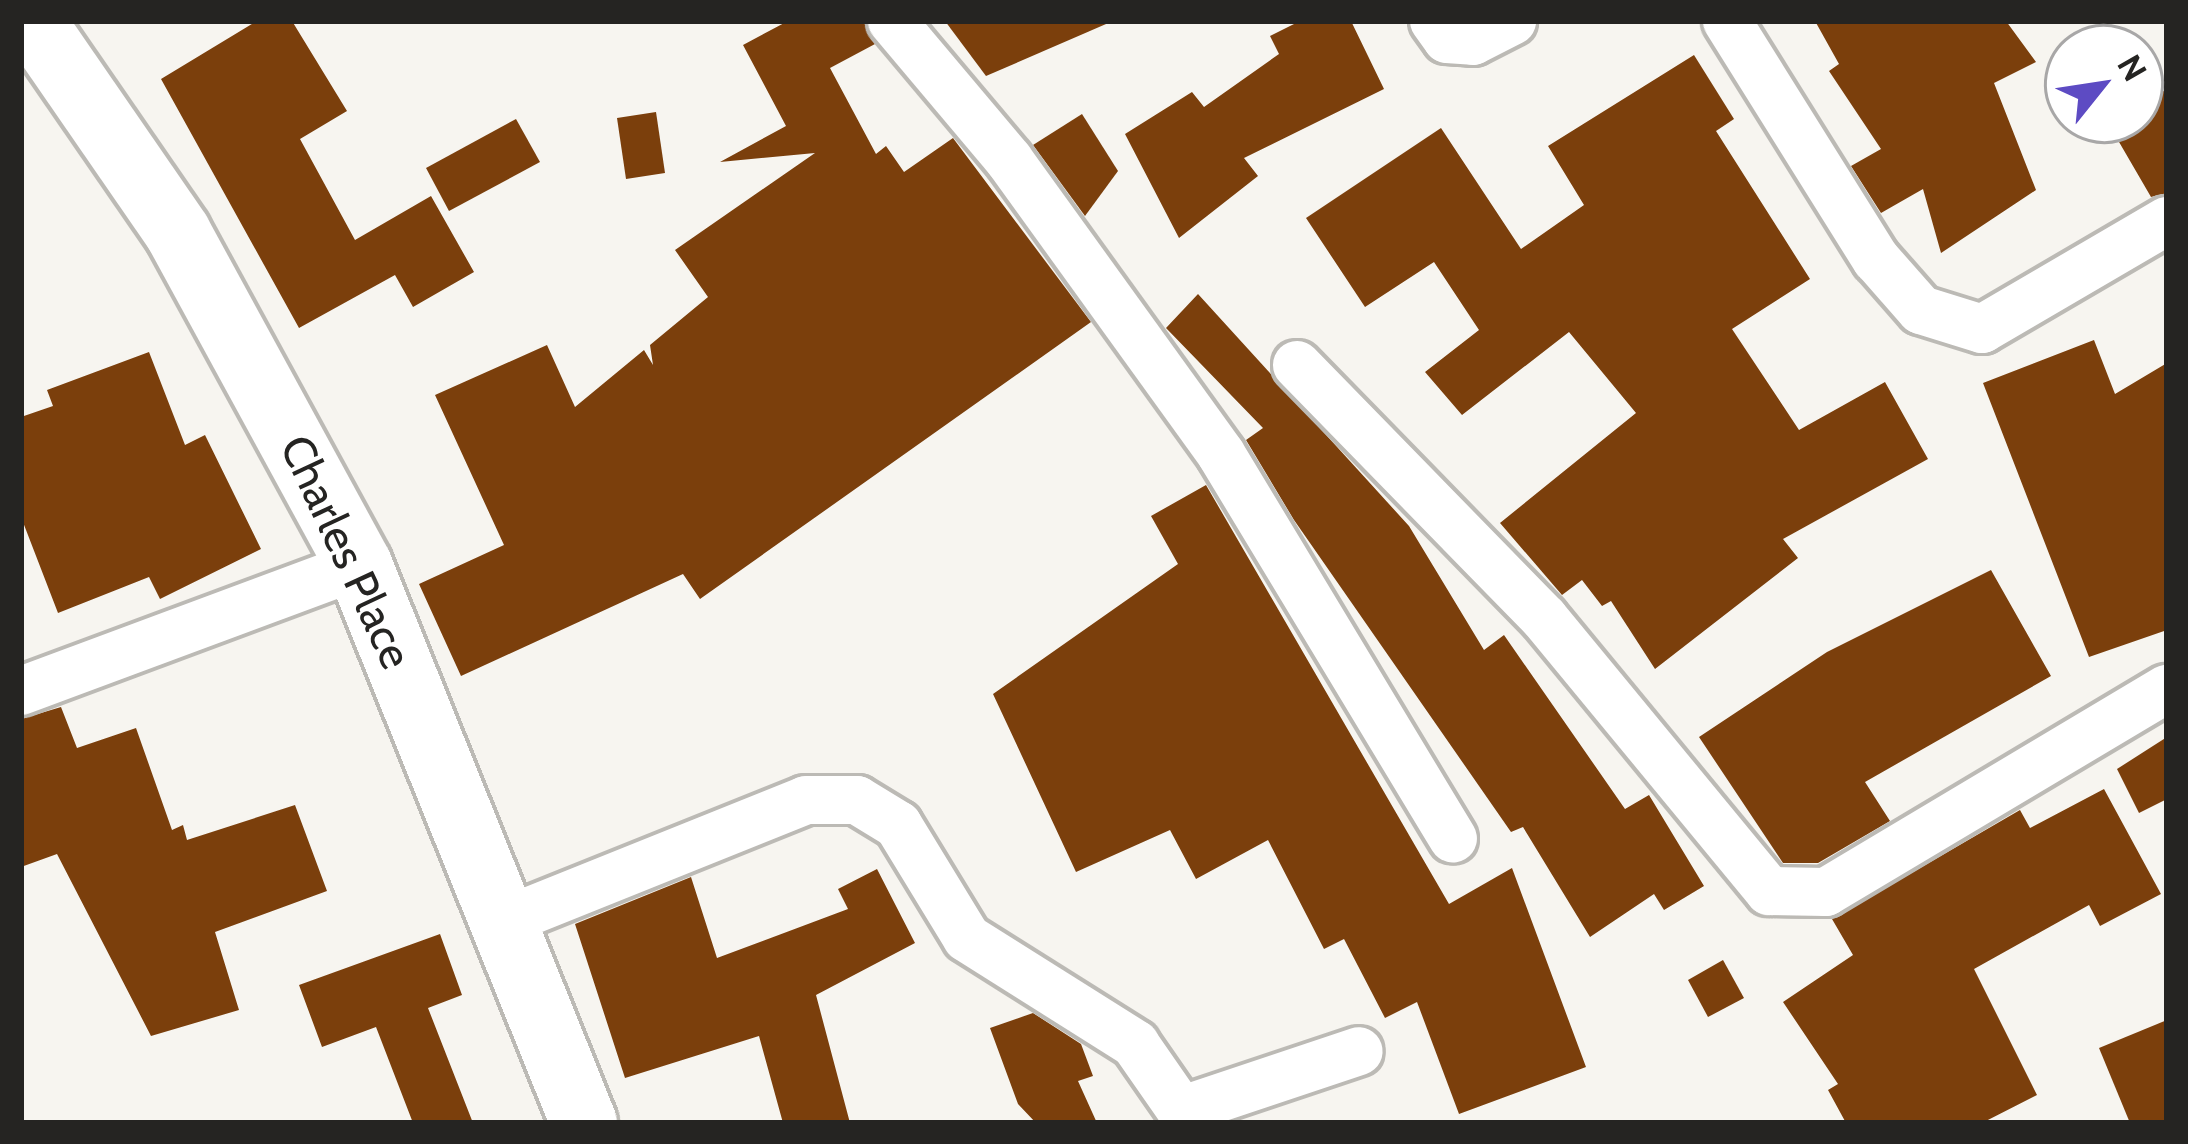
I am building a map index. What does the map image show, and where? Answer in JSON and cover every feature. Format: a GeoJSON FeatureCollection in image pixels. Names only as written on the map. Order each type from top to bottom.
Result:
{"type":"FeatureCollection","features":[{"type":"Feature","properties":{"kind":"street","name":"Charles Place"},"geometry":{"type":"LineString","coordinates":[[32,21],[178,233],[359,566],[584,1123]]}},
{"type":"Feature","properties":{"kind":"street"},"geometry":{"type":"LineString","coordinates":[[892,21],[1009,160],[1221,454],[1454,839]]}},
{"type":"Feature","properties":{"kind":"street"},"geometry":{"type":"LineString","coordinates":[[1434,21],[1447,39],[1473,41],[1512,21]]}},
{"type":"Feature","properties":{"kind":"street"},"geometry":{"type":"LineString","coordinates":[[1727,21],[1876,259],[1921,310],[1982,329],[2167,221]]}},
{"type":"Feature","properties":{"kind":"street"},"geometry":{"type":"LineString","coordinates":[[1297,365],[1544,618],[1768,891],[1826,892],[2167,688]]}},
{"type":"Feature","properties":{"kind":"street"},"geometry":{"type":"LineString","coordinates":[[21,691],[359,566]]}},
{"type":"Feature","properties":{"kind":"street"},"geometry":{"type":"LineString","coordinates":[[505,921],[806,800],[857,800],[898,826],[980,950],[1135,1044],[1188,1116],[1359,1051]]}},
{"type":"Feature","properties":{"kind":"building"},"geometry":{"type":"Polygon","coordinates":[[[257,21],[292,21],[347,111],[300,139],[355,240],[431,196],[474,272],[413,307],[395,275],[299,328],[161,79],[257,21]]]}},
{"type":"Feature","properties":{"kind":"building"},"geometry":{"type":"Polygon","coordinates":[[[788,21],[864,21],[875,44],[830,68],[876,154],[886,146],[904,172],[953,138],[1091,322],[700,599],[683,574],[461,676],[419,584],[504,545],[435,395],[547,345],[575,407],[644,350],[653,365],[650,345],[708,297],[675,250],[815,153],[720,162],[786,126],[743,45],[788,21]]]}},
{"type":"Feature","properties":{"kind":"building"},"geometry":{"type":"Polygon","coordinates":[[[945,21],[1113,21],[986,76],[945,21]]]}},
{"type":"Feature","properties":{"kind":"building"},"geometry":{"type":"Polygon","coordinates":[[[1300,21],[1351,21],[1384,89],[1244,158],[1258,176],[1179,238],[1125,134],[1192,92],[1204,107],[1279,54],[1270,36],[1300,21]]]}},
{"type":"Feature","properties":{"kind":"building"},"geometry":{"type":"Polygon","coordinates":[[[1815,21],[2006,21],[2036,62],[1994,83],[2036,190],[1941,253],[1923,189],[1881,213],[1851,166],[1881,149],[1829,71],[1839,64],[1815,21]]]}},
{"type":"Feature","properties":{"kind":"building"},"geometry":{"type":"Polygon","coordinates":[[[1694,55],[1734,119],[1716,131],[1810,279],[1732,329],[1799,430],[1885,382],[1928,459],[1783,539],[1798,558],[1655,669],[1611,601],[1602,606],[1582,580],[1562,595],[1500,523],[1636,413],[1569,332],[1462,415],[1425,372],[1479,330],[1434,262],[1365,307],[1306,218],[1441,128],[1521,249],[1584,205],[1548,146],[1694,55]]]}},
{"type":"Feature","properties":{"kind":"building"},"geometry":{"type":"Polygon","coordinates":[[[2164,91],[2167,193],[2151,197],[2120,144],[2164,144],[2164,91]]]}},
{"type":"Feature","properties":{"kind":"building"},"geometry":{"type":"Polygon","coordinates":[[[656,112],[665,173],[626,179],[617,118],[656,112]]]}},
{"type":"Feature","properties":{"kind":"building"},"geometry":{"type":"Polygon","coordinates":[[[1082,114],[1118,171],[1085,216],[1033,145],[1082,114]]]}},
{"type":"Feature","properties":{"kind":"building"},"geometry":{"type":"Polygon","coordinates":[[[516,119],[540,162],[449,211],[426,168],[516,119]]]}},
{"type":"Feature","properties":{"kind":"building"},"geometry":{"type":"Polygon","coordinates":[[[1198,294],[1409,526],[1484,650],[1504,635],[1625,809],[1649,795],[1704,886],[1664,910],[1654,894],[1590,937],[1523,827],[1511,832],[1294,520],[1246,440],[1263,428],[1166,328],[1198,294]]]}},
{"type":"Feature","properties":{"kind":"building"},"geometry":{"type":"Polygon","coordinates":[[[2094,340],[2115,394],[2167,363],[2167,630],[2089,657],[1983,383],[2094,340]]]}},
{"type":"Feature","properties":{"kind":"building"},"geometry":{"type":"Polygon","coordinates":[[[149,352],[185,445],[205,435],[261,549],[160,599],[149,577],[58,613],[21,517],[21,417],[53,406],[47,390],[149,352]]]}},
{"type":"Feature","properties":{"kind":"building"},"geometry":{"type":"Polygon","coordinates":[[[1206,485],[1449,904],[1512,868],[1586,1067],[1459,1114],[1417,1002],[1385,1018],[1344,939],[1324,949],[1268,840],[1196,879],[1170,830],[1076,872],[993,694],[1178,564],[1151,516],[1206,485]]]}},
{"type":"Feature","properties":{"kind":"building"},"geometry":{"type":"Polygon","coordinates":[[[1991,570],[2051,676],[1865,782],[1890,821],[1818,863],[1783,863],[1699,737],[1827,652],[1991,570]]]}},
{"type":"Feature","properties":{"kind":"building"},"geometry":{"type":"Polygon","coordinates":[[[61,707],[77,748],[136,728],[172,830],[183,825],[187,840],[295,805],[327,891],[215,932],[239,1010],[151,1036],[57,854],[21,867],[21,719],[61,707]]]}},
{"type":"Feature","properties":{"kind":"building"},"geometry":{"type":"Polygon","coordinates":[[[2167,737],[2167,799],[2139,813],[2117,769],[2167,737]]]}},
{"type":"Feature","properties":{"kind":"building"},"geometry":{"type":"Polygon","coordinates":[[[2104,789],[2161,894],[2100,926],[2089,905],[1974,969],[2037,1095],[1982,1123],[1846,1123],[1828,1090],[1838,1084],[1783,1002],[1853,955],[1832,919],[2020,810],[2030,828],[2104,789]]]}},
{"type":"Feature","properties":{"kind":"building"},"geometry":{"type":"Polygon","coordinates":[[[877,869],[915,943],[816,995],[850,1123],[783,1123],[759,1036],[625,1078],[575,924],[691,877],[717,958],[848,909],[838,889],[877,869]]]}},
{"type":"Feature","properties":{"kind":"building"},"geometry":{"type":"Polygon","coordinates":[[[440,934],[462,995],[428,1008],[473,1123],[413,1123],[376,1027],[322,1047],[299,985],[440,934]]]}},
{"type":"Feature","properties":{"kind":"building"},"geometry":{"type":"Polygon","coordinates":[[[1723,960],[1744,998],[1708,1017],[1688,980],[1723,960]]]}},
{"type":"Feature","properties":{"kind":"building"},"geometry":{"type":"Polygon","coordinates":[[[1033,1013],[1081,1044],[1093,1076],[1078,1081],[1097,1123],[1036,1123],[1018,1104],[990,1028],[1033,1013]]]}},
{"type":"Feature","properties":{"kind":"building"},"geometry":{"type":"Polygon","coordinates":[[[2167,1020],[2167,1123],[2130,1123],[2099,1048],[2167,1020]]]}}]}
